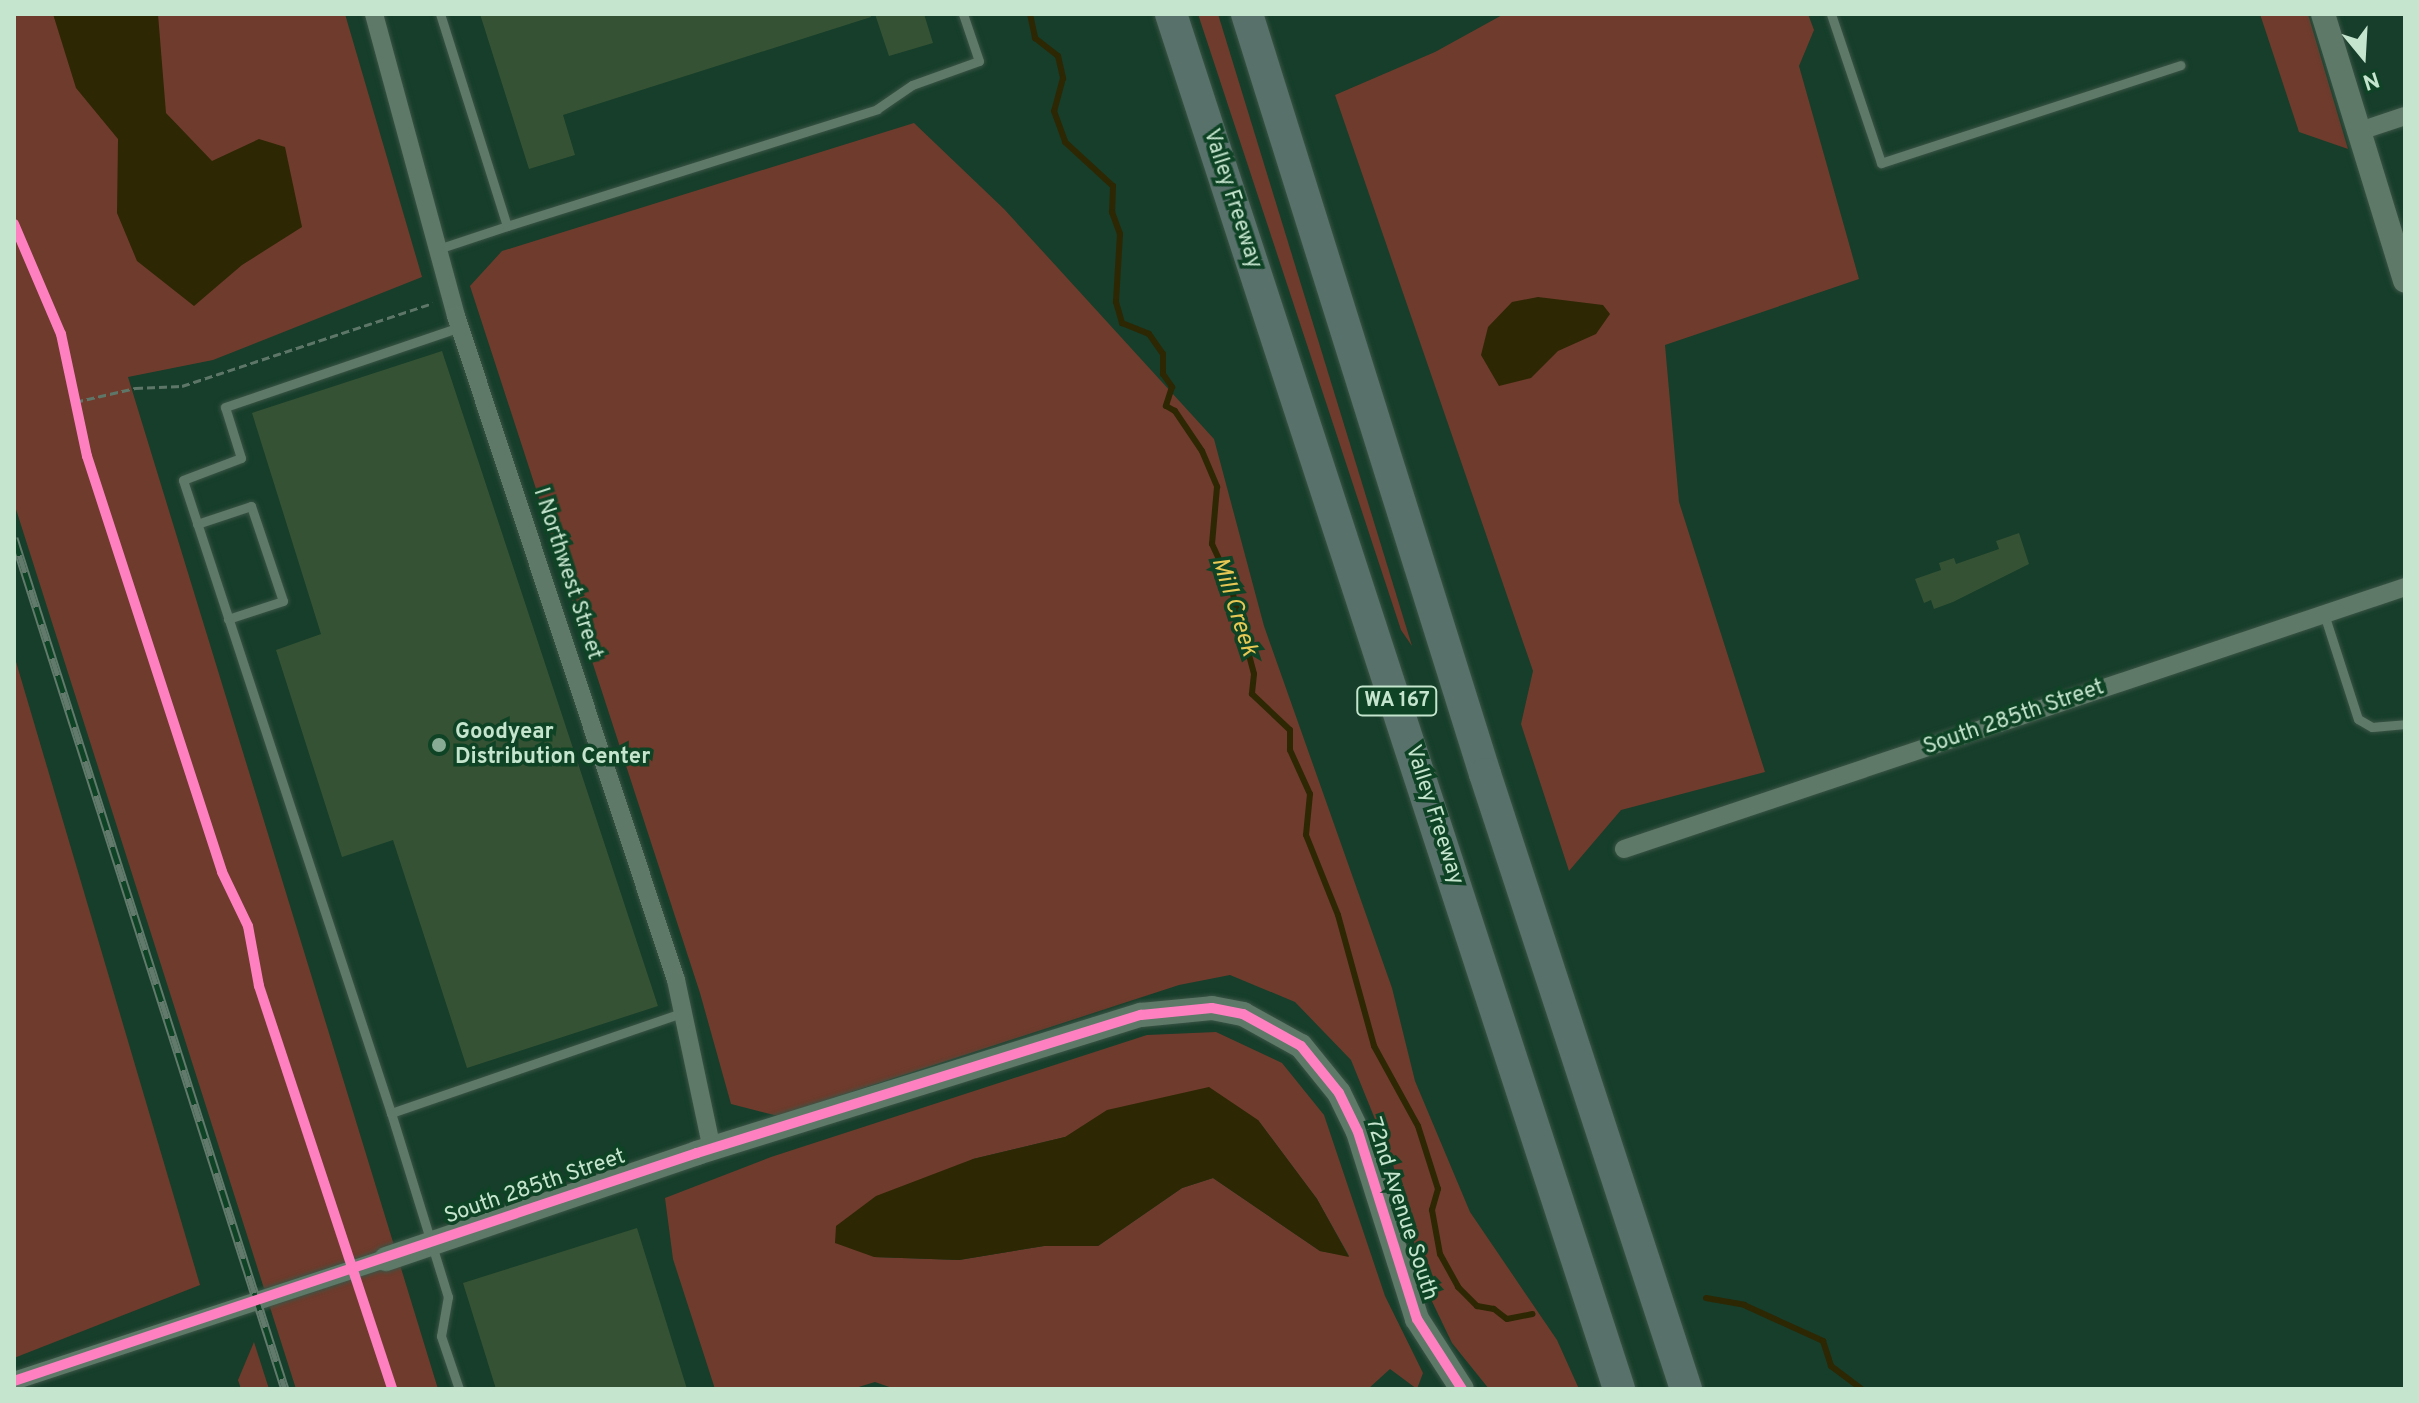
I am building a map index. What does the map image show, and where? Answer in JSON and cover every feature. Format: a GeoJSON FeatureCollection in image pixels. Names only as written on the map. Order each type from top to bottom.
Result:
{"type":"FeatureCollection","features":[{"type":"Feature","properties":{"kind":"highway","name":"Valley Freeway"},"geometry":{"type":"LineString","coordinates":[[1171,14],[1619,1389]]}},
{"type":"Feature","properties":{"kind":"highway","name":"WA 167"},"geometry":{"type":"LineString","coordinates":[[1247,14],[1485,774],[1686,1389]]}},
{"type":"Feature","properties":{"kind":"street","name":"I Northwest Street"},"geometry":{"type":"LineString","coordinates":[[374,14],[460,327],[676,980],[712,1149]]}},
{"type":"Feature","properties":{"kind":"street"},"geometry":{"type":"LineString","coordinates":[[2323,14],[2405,281]]}},
{"type":"Feature","properties":{"kind":"street"},"geometry":{"type":"LineString","coordinates":[[2360,131],[2405,116]]}},
{"type":"Feature","properties":{"kind":"street","name":"South 285th Street"},"geometry":{"type":"LineString","coordinates":[[1624,849],[2405,587]]}},
{"type":"Feature","properties":{"kind":"street","name":"72nd Avenue South"},"geometry":{"type":"LineString","coordinates":[[1071,1037],[1141,1015],[1212,1008],[1243,1014],[1301,1046],[1339,1093],[1358,1132],[1417,1319],[1453,1383]]}},
{"type":"Feature","properties":{"kind":"street","name":"South 285th Street"},"geometry":{"type":"LineString","coordinates":[[14,1381],[712,1149],[1071,1037]]}},
{"type":"Feature","properties":{"kind":"lane"},"geometry":{"type":"LineString","coordinates":[[440,14],[507,226]]}},
{"type":"Feature","properties":{"kind":"lane"},"geometry":{"type":"LineString","coordinates":[[438,249],[877,109],[912,85],[979,61],[963,14]]}},
{"type":"Feature","properties":{"kind":"lane"},"geometry":{"type":"LineString","coordinates":[[1831,14],[1881,163],[2180,65]]}},
{"type":"Feature","properties":{"kind":"lane"},"geometry":{"type":"LineString","coordinates":[[459,1389],[441,1336],[448,1297],[433,1244],[183,480],[241,458],[225,407],[460,327]]}},
{"type":"Feature","properties":{"kind":"lane"},"geometry":{"type":"LineString","coordinates":[[197,524],[251,506],[283,601],[228,619]]}},
{"type":"Feature","properties":{"kind":"lane"},"geometry":{"type":"LineString","coordinates":[[2324,614],[2358,719],[2372,727],[2405,724]]}},
{"type":"Feature","properties":{"kind":"lane"},"geometry":{"type":"LineString","coordinates":[[391,1113],[682,1013]]}},
{"type":"Feature","properties":{"kind":"path"},"geometry":{"type":"LineString","coordinates":[[75,402],[135,388],[182,386],[451,297]]}},
{"type":"Feature","properties":{"kind":"path"},"geometry":{"type":"LineString","coordinates":[[72,388],[78,415]]}},
{"type":"Feature","properties":{"kind":"shaded area"},"geometry":{"type":"Polygon","coordinates":[[[14,14],[345,14],[422,277],[213,360],[128,377],[438,1389],[296,1389],[14,503],[14,14]]]}},
{"type":"Feature","properties":{"kind":"shaded area"},"geometry":{"type":"Polygon","coordinates":[[[53,14],[158,14],[166,113],[212,161],[259,139],[285,147],[302,227],[242,265],[194,306],[137,261],[117,213],[118,139],[76,88],[53,14]]]}},
{"type":"Feature","properties":{"kind":"shaded area"},"geometry":{"type":"Polygon","coordinates":[[[1198,14],[1218,14],[1412,646],[1401,630],[1198,14]]]}},
{"type":"Feature","properties":{"kind":"shaded area"},"geometry":{"type":"Polygon","coordinates":[[[1504,14],[1808,14],[1814,30],[1799,66],[1859,279],[1665,345],[1679,502],[1765,772],[1621,810],[1569,871],[1521,724],[1533,671],[1335,95],[1435,52],[1504,14]]]}},
{"type":"Feature","properties":{"kind":"shaded area"},"geometry":{"type":"Polygon","coordinates":[[[2260,14],[2308,14],[2348,149],[2299,132],[2260,14]]]}},
{"type":"Feature","properties":{"kind":"shaded area"},"geometry":{"type":"Polygon","coordinates":[[[914,123],[1004,209],[1214,439],[1264,626],[1392,988],[1415,1081],[1470,1212],[1557,1340],[1579,1389],[1489,1389],[1452,1343],[1428,1293],[1392,1161],[1351,1060],[1295,1002],[1230,975],[1179,985],[778,1116],[731,1104],[700,993],[470,286],[502,251],[914,123]]]}},
{"type":"Feature","properties":{"kind":"shaded area"},"geometry":{"type":"Polygon","coordinates":[[[1538,297],[1603,305],[1610,314],[1596,334],[1558,351],[1531,378],[1499,386],[1481,355],[1488,327],[1512,302],[1538,297]]]}},
{"type":"Feature","properties":{"kind":"shaded area"},"geometry":{"type":"Polygon","coordinates":[[[14,655],[200,1285],[14,1358],[14,655]]]}},
{"type":"Feature","properties":{"kind":"shaded area"},"geometry":{"type":"Polygon","coordinates":[[[1216,1032],[1282,1063],[1324,1115],[1385,1296],[1423,1373],[1417,1389],[1390,1369],[1368,1389],[895,1389],[875,1382],[852,1389],[715,1389],[673,1259],[665,1198],[771,1157],[1147,1035],[1216,1032]],[[1258,1120],[1065,1137],[973,1159],[874,1257],[959,1260],[1044,1246],[1098,1246],[1182,1188],[1213,1178],[1320,1251],[1349,1256],[1317,1199],[1258,1120]]]}},
{"type":"Feature","properties":{"kind":"shaded area"},"geometry":{"type":"Polygon","coordinates":[[[1209,1087],[1258,1120],[1317,1199],[1349,1257],[1320,1251],[1213,1178],[1182,1188],[1098,1246],[1044,1246],[959,1260],[874,1257],[835,1243],[836,1226],[876,1196],[973,1159],[1065,1137],[1107,1110],[1209,1087]]]}},
{"type":"Feature","properties":{"kind":"shaded area"},"geometry":{"type":"Polygon","coordinates":[[[254,1342],[269,1389],[241,1389],[238,1380],[254,1342]]]}},
{"type":"Feature","properties":{"kind":"building"},"geometry":{"type":"Polygon","coordinates":[[[480,14],[870,14],[871,17],[563,115],[575,155],[529,169],[480,14]]]}},
{"type":"Feature","properties":{"kind":"building"},"geometry":{"type":"Polygon","coordinates":[[[875,14],[924,14],[933,43],[889,56],[875,14]]]}},
{"type":"Feature","properties":{"kind":"building","name":"Goodyear Distribution Center"},"geometry":{"type":"Polygon","coordinates":[[[442,351],[658,1006],[467,1068],[393,840],[342,857],[276,650],[321,634],[252,413],[442,351]]]}},
{"type":"Feature","properties":{"kind":"building"},"geometry":{"type":"Polygon","coordinates":[[[2019,533],[2029,564],[1953,602],[1934,609],[1931,600],[1924,603],[1915,579],[1941,570],[1939,563],[1954,558],[1956,564],[1999,549],[1996,541],[2019,533]]]}},
{"type":"Feature","properties":{"kind":"building"},"geometry":{"type":"Polygon","coordinates":[[[637,1228],[687,1389],[496,1389],[463,1283],[637,1228]]]}},
{"type":"Feature","properties":{"kind":"waterway","name":"Mill Creek"},"geometry":{"type":"LineString","coordinates":[[1030,14],[1035,38],[1058,56],[1063,78],[1054,111],[1065,142],[1113,186],[1112,212],[1120,234],[1116,302],[1122,323],[1149,334],[1163,354],[1163,374],[1172,387],[1166,406],[1175,411],[1202,451],[1217,487],[1212,544],[1230,583],[1254,674],[1252,694],[1290,730],[1290,750],[1310,794],[1306,835],[1338,915],[1374,1046],[1418,1126],[1438,1189],[1432,1210],[1440,1254],[1458,1287],[1477,1306],[1494,1309],[1507,1319],[1533,1314]]}},
{"type":"Feature","properties":{"kind":"waterway","name":"Mill Creek"},"geometry":{"type":"LineString","coordinates":[[1706,1298],[1744,1305],[1823,1341],[1831,1366],[1862,1389]]}},
{"type":"Feature","properties":{"kind":"railway"},"geometry":{"type":"LineString","coordinates":[[14,538],[285,1389]]}},
{"type":"Feature","properties":{"kind":"cycle path"},"geometry":{"type":"LineString","coordinates":[[14,224],[61,334],[87,456],[222,872],[248,926],[259,986],[392,1389]]}},
{"type":"Feature","properties":{"kind":"cycle path"},"geometry":{"type":"LineString","coordinates":[[14,1381],[697,1153],[1141,1015],[1212,1008],[1243,1014],[1301,1046],[1339,1093],[1358,1132],[1417,1319],[1462,1389]]}},
{"type":"Feature","properties":{"kind":"place","name":"Goodyear Distribution Center"},"geometry":{"type":"Point","coordinates":[439,745]}}]}
